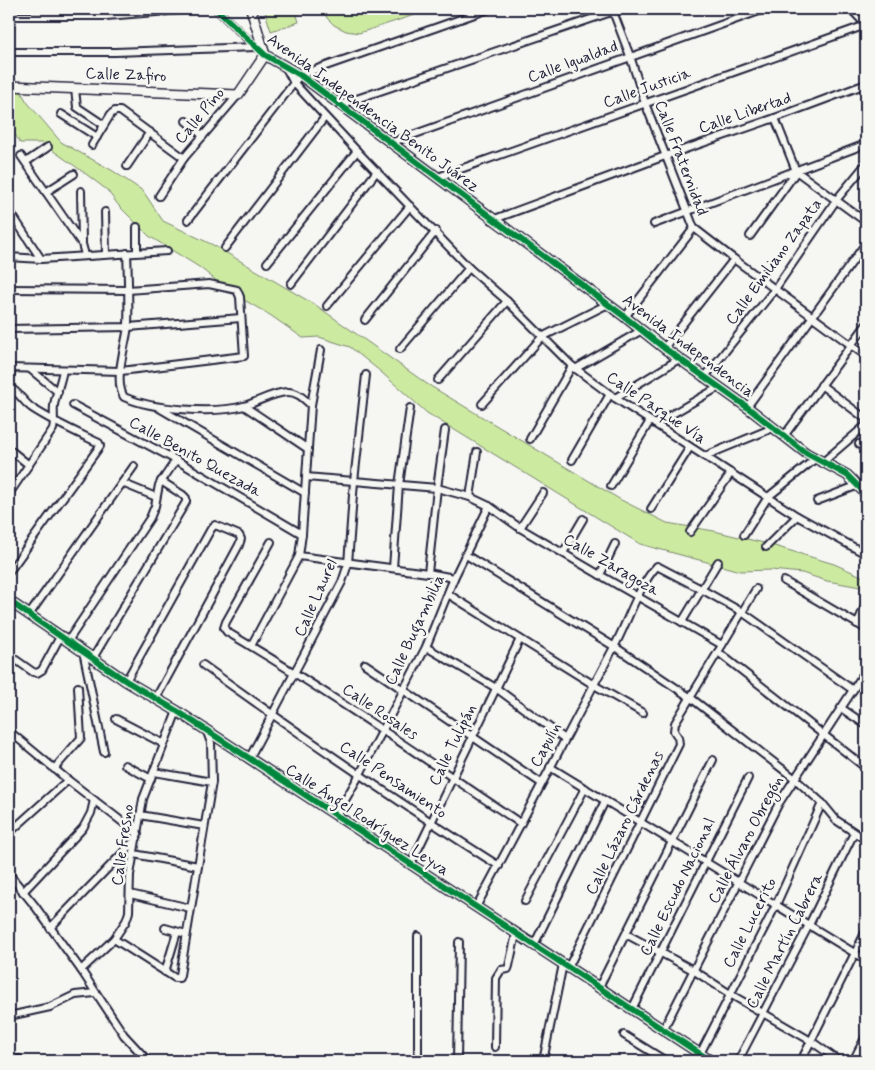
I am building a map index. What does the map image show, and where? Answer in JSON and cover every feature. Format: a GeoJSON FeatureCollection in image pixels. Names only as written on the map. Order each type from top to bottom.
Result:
{"type":"FeatureCollection","features":[{"type":"Feature","properties":{"kind":"street"},"geometry":{"type":"LineString","coordinates":[[9,16],[106,16],[194,9]]}},
{"type":"Feature","properties":{"kind":"street","name":"Avenida Independencia Benito Juárez"},"geometry":{"type":"LineString","coordinates":[[216,9],[265,55],[286,68],[297,79],[339,105],[492,220]]}},
{"type":"Feature","properties":{"kind":"street"},"geometry":{"type":"LineString","coordinates":[[252,9],[265,55]]}},
{"type":"Feature","properties":{"kind":"street"},"geometry":{"type":"LineString","coordinates":[[188,220],[297,79],[489,9]]}},
{"type":"Feature","properties":{"kind":"street"},"geometry":{"type":"LineString","coordinates":[[339,105],[612,10],[620,9]]}},
{"type":"Feature","properties":{"kind":"street","name":"Calle Igualdad"},"geometry":{"type":"LineString","coordinates":[[390,143],[765,9]]}},
{"type":"Feature","properties":{"kind":"street"},"geometry":{"type":"LineString","coordinates":[[851,9],[866,25]]}},
{"type":"Feature","properties":{"kind":"street","name":"Calle Fraternidad"},"geometry":{"type":"LineString","coordinates":[[612,10],[630,56],[645,103],[694,228],[866,356]]}},
{"type":"Feature","properties":{"kind":"street","name":"Calle Justicia"},"geometry":{"type":"LineString","coordinates":[[438,178],[866,25]]}},
{"type":"Feature","properties":{"kind":"street"},"geometry":{"type":"LineString","coordinates":[[9,52],[115,52],[256,47]]}},
{"type":"Feature","properties":{"kind":"street","name":"Calle Pino"},"geometry":{"type":"LineString","coordinates":[[159,196],[184,158],[238,94],[265,55]]}},
{"type":"Feature","properties":{"kind":"street","name":"Calle Parque Vía"},"geometry":{"type":"LineString","coordinates":[[297,79],[326,117],[356,151],[436,231],[469,268],[507,301],[574,367],[612,396],[797,516],[866,554]]}},
{"type":"Feature","properties":{"kind":"street","name":"Calle Libertad"},"geometry":{"type":"LineString","coordinates":[[492,220],[866,84]]}},
{"type":"Feature","properties":{"kind":"street","name":"Calle Zafiro"},"geometry":{"type":"LineString","coordinates":[[11,86],[238,94]]}},
{"type":"Feature","properties":{"kind":"street"},"geometry":{"type":"LineString","coordinates":[[75,89],[77,108],[104,125]]}},
{"type":"Feature","properties":{"kind":"street"},"geometry":{"type":"LineString","coordinates":[[92,145],[111,114],[115,111],[120,111],[184,158]]}},
{"type":"Feature","properties":{"kind":"street"},"geometry":{"type":"LineString","coordinates":[[61,114],[96,137]]}},
{"type":"Feature","properties":{"kind":"street"},"geometry":{"type":"LineString","coordinates":[[225,248],[326,117]]}},
{"type":"Feature","properties":{"kind":"street"},"geometry":{"type":"LineString","coordinates":[[775,118],[796,171],[866,222]]}},
{"type":"Feature","properties":{"kind":"street"},"geometry":{"type":"LineString","coordinates":[[186,121],[203,136]]}},
{"type":"Feature","properties":{"kind":"street"},"geometry":{"type":"LineString","coordinates":[[127,166],[150,132]]}},
{"type":"Feature","properties":{"kind":"street"},"geometry":{"type":"LineString","coordinates":[[654,224],[866,144]]}},
{"type":"Feature","properties":{"kind":"street"},"geometry":{"type":"LineString","coordinates":[[48,147],[23,159],[82,244]]}},
{"type":"Feature","properties":{"kind":"street"},"geometry":{"type":"LineString","coordinates":[[267,263],[356,151]]}},
{"type":"Feature","properties":{"kind":"street","name":"Calle Emiliano Zapata"},"geometry":{"type":"LineString","coordinates":[[704,378],[775,288],[866,164]]}},
{"type":"Feature","properties":{"kind":"street"},"geometry":{"type":"LineString","coordinates":[[291,284],[377,171]]}},
{"type":"Feature","properties":{"kind":"street"},"geometry":{"type":"LineString","coordinates":[[750,236],[796,171]]}},
{"type":"Feature","properties":{"kind":"street"},"geometry":{"type":"LineString","coordinates":[[46,192],[74,174]]}},
{"type":"Feature","properties":{"kind":"street"},"geometry":{"type":"LineString","coordinates":[[81,191],[82,244],[85,255]]}},
{"type":"Feature","properties":{"kind":"street"},"geometry":{"type":"LineString","coordinates":[[327,306],[410,206]]}},
{"type":"Feature","properties":{"kind":"street"},"geometry":{"type":"LineString","coordinates":[[9,210],[41,259]]}},
{"type":"Feature","properties":{"kind":"street"},"geometry":{"type":"LineString","coordinates":[[105,212],[106,254]]}},
{"type":"Feature","properties":{"kind":"street","name":"Avenida Independencia"},"geometry":{"type":"LineString","coordinates":[[492,220],[608,304],[704,378],[748,407],[784,436],[819,461],[846,474],[866,494]]}},
{"type":"Feature","properties":{"kind":"street"},"geometry":{"type":"LineString","coordinates":[[137,227],[137,252]]}},
{"type":"Feature","properties":{"kind":"street"},"geometry":{"type":"LineString","coordinates":[[625,317],[694,228]]}},
{"type":"Feature","properties":{"kind":"street"},"geometry":{"type":"LineString","coordinates":[[365,320],[436,231]]}},
{"type":"Feature","properties":{"kind":"street"},"geometry":{"type":"LineString","coordinates":[[748,407],[866,243]]}},
{"type":"Feature","properties":{"kind":"street"},"geometry":{"type":"LineString","coordinates":[[9,258],[41,259],[167,251]]}},
{"type":"Feature","properties":{"kind":"street"},"geometry":{"type":"LineString","coordinates":[[127,253],[128,327],[121,371],[120,392],[124,397],[156,406],[203,410],[244,406],[289,392],[301,396],[310,405]]}},
{"type":"Feature","properties":{"kind":"street"},"geometry":{"type":"LineString","coordinates":[[664,348],[734,259]]}},
{"type":"Feature","properties":{"kind":"street"},"geometry":{"type":"LineString","coordinates":[[400,349],[469,268]]}},
{"type":"Feature","properties":{"kind":"street"},"geometry":{"type":"LineString","coordinates":[[9,290],[128,290],[209,284],[237,290],[240,297],[244,356],[121,371],[10,368],[9,379]]}},
{"type":"Feature","properties":{"kind":"street"},"geometry":{"type":"LineString","coordinates":[[438,380],[507,301]]}},
{"type":"Feature","properties":{"kind":"street"},"geometry":{"type":"LineString","coordinates":[[482,404],[542,337],[608,304]]}},
{"type":"Feature","properties":{"kind":"street"},"geometry":{"type":"LineString","coordinates":[[9,329],[128,327],[241,318]]}},
{"type":"Feature","properties":{"kind":"street"},"geometry":{"type":"LineString","coordinates":[[784,436],[866,324]]}},
{"type":"Feature","properties":{"kind":"street"},"geometry":{"type":"LineString","coordinates":[[530,439],[574,367],[642,330]]}},
{"type":"Feature","properties":{"kind":"street"},"geometry":{"type":"LineString","coordinates":[[251,646],[299,556],[310,405],[321,350]]}},
{"type":"Feature","properties":{"kind":"street"},"geometry":{"type":"LineString","coordinates":[[572,460],[612,396],[679,358]]}},
{"type":"Feature","properties":{"kind":"street"},"geometry":{"type":"LineString","coordinates":[[30,368],[58,392]]}},
{"type":"Feature","properties":{"kind":"street"},"geometry":{"type":"LineString","coordinates":[[9,494],[53,430],[55,422],[54,407],[62,370]]}},
{"type":"Feature","properties":{"kind":"street","name":"Calle Laurel"},"geometry":{"type":"LineString","coordinates":[[249,759],[296,673],[342,582],[348,564],[354,481],[366,374]]}},
{"type":"Feature","properties":{"kind":"street"},"geometry":{"type":"LineString","coordinates":[[821,386],[866,419]]}},
{"type":"Feature","properties":{"kind":"street"},"geometry":{"type":"LineString","coordinates":[[9,387],[19,394],[26,404],[100,446],[9,572]]}},
{"type":"Feature","properties":{"kind":"street"},"geometry":{"type":"LineString","coordinates":[[610,486],[653,422],[719,387]]}},
{"type":"Feature","properties":{"kind":"street","name":"Calle Benito Quezada"},"geometry":{"type":"LineString","coordinates":[[73,405],[176,460],[302,534]]}},
{"type":"Feature","properties":{"kind":"street"},"geometry":{"type":"LineString","coordinates":[[156,406],[305,493]]}},
{"type":"Feature","properties":{"kind":"street"},"geometry":{"type":"LineString","coordinates":[[244,406],[308,449]]}},
{"type":"Feature","properties":{"kind":"street"},"geometry":{"type":"LineString","coordinates":[[393,568],[400,485],[410,408]]}},
{"type":"Feature","properties":{"kind":"street"},"geometry":{"type":"LineString","coordinates":[[744,534],[768,496],[866,426]]}},
{"type":"Feature","properties":{"kind":"street"},"geometry":{"type":"LineString","coordinates":[[705,456],[773,428]]}},
{"type":"Feature","properties":{"kind":"street"},"geometry":{"type":"LineString","coordinates":[[428,573],[445,430]]}},
{"type":"Feature","properties":{"kind":"street"},"geometry":{"type":"LineString","coordinates":[[860,444],[866,448]]}},
{"type":"Feature","properties":{"kind":"street"},"geometry":{"type":"LineString","coordinates":[[651,509],[690,447]]}},
{"type":"Feature","properties":{"kind":"street"},"geometry":{"type":"LineString","coordinates":[[9,449],[29,465]]}},
{"type":"Feature","properties":{"kind":"street"},"geometry":{"type":"LineString","coordinates":[[470,497],[477,452]]}},
{"type":"Feature","properties":{"kind":"street"},"geometry":{"type":"LineString","coordinates":[[9,655],[33,672],[37,673],[42,670],[150,518],[161,481],[176,460]]}},
{"type":"Feature","properties":{"kind":"street"},"geometry":{"type":"LineString","coordinates":[[29,616],[134,466]]}},
{"type":"Feature","properties":{"kind":"street"},"geometry":{"type":"LineString","coordinates":[[690,532],[731,473]]}},
{"type":"Feature","properties":{"kind":"street","name":"Calle Zaragoza"},"geometry":{"type":"LineString","coordinates":[[306,477],[437,488],[470,497],[489,506],[520,528],[722,645]]}},
{"type":"Feature","properties":{"kind":"street"},"geometry":{"type":"LineString","coordinates":[[93,658],[186,502],[186,498],[183,495],[161,481]]}},
{"type":"Feature","properties":{"kind":"street"},"geometry":{"type":"LineString","coordinates":[[122,483],[156,497]]}},
{"type":"Feature","properties":{"kind":"street"},"geometry":{"type":"LineString","coordinates":[[817,502],[856,486]]}},
{"type":"Feature","properties":{"kind":"street"},"geometry":{"type":"LineString","coordinates":[[520,528],[543,493]]}},
{"type":"Feature","properties":{"kind":"street","name":"Calle Bugambilia"},"geometry":{"type":"LineString","coordinates":[[336,816],[426,647],[454,578],[489,506]]}},
{"type":"Feature","properties":{"kind":"street"},"geometry":{"type":"LineString","coordinates":[[766,547],[797,516]]}},
{"type":"Feature","properties":{"kind":"street"},"geometry":{"type":"LineString","coordinates":[[563,553],[584,519]]}},
{"type":"Feature","properties":{"kind":"street"},"geometry":{"type":"LineString","coordinates":[[126,681],[211,529],[215,525],[239,535],[241,539],[156,698]]}},
{"type":"Feature","properties":{"kind":"street","name":"Calle Rosales"},"geometry":{"type":"LineString","coordinates":[[270,542],[226,622],[224,628],[227,632],[296,673],[520,822]]}},
{"type":"Feature","properties":{"kind":"street"},"geometry":{"type":"LineString","coordinates":[[600,575],[615,544]]}},
{"type":"Feature","properties":{"kind":"street"},"geometry":{"type":"LineString","coordinates":[[466,555],[614,647],[691,698],[794,778],[836,820],[866,840]]}},
{"type":"Feature","properties":{"kind":"street"},"geometry":{"type":"LineString","coordinates":[[299,556],[454,578]]}},
{"type":"Feature","properties":{"kind":"street"},"geometry":{"type":"LineString","coordinates":[[682,622],[718,562]]}},
{"type":"Feature","properties":{"kind":"street","name":"Capulín"},"geometry":{"type":"LineString","coordinates":[[476,907],[653,570],[657,566],[701,589]]}},
{"type":"Feature","properties":{"kind":"street"},"geometry":{"type":"LineString","coordinates":[[784,581],[866,629]]}},
{"type":"Feature","properties":{"kind":"street"},"geometry":{"type":"LineString","coordinates":[[701,589],[742,612],[853,690]]}},
{"type":"Feature","properties":{"kind":"street","name":"Calle Lázaro Cárdenas"},"geometry":{"type":"LineString","coordinates":[[542,1061],[566,966],[641,822],[679,744],[674,731],[675,723],[756,589]]}},
{"type":"Feature","properties":{"kind":"street"},"geometry":{"type":"LineString","coordinates":[[448,594],[594,685],[643,713]]}},
{"type":"Feature","properties":{"kind":"street","name":"Calle Ángel Rodríguez Leyva"},"geometry":{"type":"LineString","coordinates":[[9,602],[126,681],[177,711],[599,987],[705,1059]]}},
{"type":"Feature","properties":{"kind":"street"},"geometry":{"type":"LineString","coordinates":[[857,624],[866,604]]}},
{"type":"Feature","properties":{"kind":"street","name":"Calle Tulipán"},"geometry":{"type":"LineString","coordinates":[[411,864],[520,639]]}},
{"type":"Feature","properties":{"kind":"street"},"geometry":{"type":"LineString","coordinates":[[426,647],[496,688],[564,738]]}},
{"type":"Feature","properties":{"kind":"street"},"geometry":{"type":"LineString","coordinates":[[84,651],[104,752]]}},
{"type":"Feature","properties":{"kind":"street"},"geometry":{"type":"LineString","coordinates":[[718,652],[866,768]]}},
{"type":"Feature","properties":{"kind":"street"},"geometry":{"type":"LineString","coordinates":[[365,664],[541,783]]}},
{"type":"Feature","properties":{"kind":"street","name":"Calle Pensamiento"},"geometry":{"type":"LineString","coordinates":[[203,665],[431,823],[499,866]]}},
{"type":"Feature","properties":{"kind":"street","name":"Calle Álvaro Obregón"},"geometry":{"type":"LineString","coordinates":[[663,1030],[779,803],[866,670]]}},
{"type":"Feature","properties":{"kind":"street"},"geometry":{"type":"LineString","coordinates":[[859,681],[866,685]]}},
{"type":"Feature","properties":{"kind":"street"},"geometry":{"type":"LineString","coordinates":[[54,769],[80,738],[78,688]]}},
{"type":"Feature","properties":{"kind":"street"},"geometry":{"type":"LineString","coordinates":[[841,708],[866,725]]}},
{"type":"Feature","properties":{"kind":"street","name":"Calle Fresno"},"geometry":{"type":"LineString","coordinates":[[81,970],[114,939],[126,921],[129,912],[130,875],[143,799],[177,711]]}},
{"type":"Feature","properties":{"kind":"street"},"geometry":{"type":"LineString","coordinates":[[116,719],[164,744]]}},
{"type":"Feature","properties":{"kind":"street"},"geometry":{"type":"LineString","coordinates":[[9,731],[138,835],[50,928]]}},
{"type":"Feature","properties":{"kind":"street"},"geometry":{"type":"LineString","coordinates":[[114,939],[175,978],[178,978],[180,975],[212,782],[211,743],[207,732]]}},
{"type":"Feature","properties":{"kind":"street"},"geometry":{"type":"LineString","coordinates":[[599,987],[713,760]]}},
{"type":"Feature","properties":{"kind":"street"},"geometry":{"type":"LineString","coordinates":[[125,766],[152,775],[212,782]]}},
{"type":"Feature","properties":{"kind":"street"},"geometry":{"type":"LineString","coordinates":[[550,767],[866,960]]}},
{"type":"Feature","properties":{"kind":"street","name":"Calle Escudo Nacional"},"geometry":{"type":"LineString","coordinates":[[632,1009],[748,778]]}},
{"type":"Feature","properties":{"kind":"street"},"geometry":{"type":"LineString","coordinates":[[9,833],[68,780]]}},
{"type":"Feature","properties":{"kind":"street"},"geometry":{"type":"LineString","coordinates":[[525,901],[585,788]]}},
{"type":"Feature","properties":{"kind":"street"},"geometry":{"type":"LineString","coordinates":[[22,892],[83,828],[91,812],[94,800]]}},
{"type":"Feature","properties":{"kind":"street"},"geometry":{"type":"LineString","coordinates":[[534,945],[605,801]]}},
{"type":"Feature","properties":{"kind":"street","name":"Calle Lucerito"},"geometry":{"type":"LineString","coordinates":[[705,1059],[730,994],[776,905],[822,804]]}},
{"type":"Feature","properties":{"kind":"street"},"geometry":{"type":"LineString","coordinates":[[140,815],[204,826]]}},
{"type":"Feature","properties":{"kind":"street","name":"Calle Martín Cabrera"},"geometry":{"type":"LineString","coordinates":[[738,1061],[764,1014],[854,833]]}},
{"type":"Feature","properties":{"kind":"street"},"geometry":{"type":"LineString","coordinates":[[134,854],[198,866]]}},
{"type":"Feature","properties":{"kind":"street"},"geometry":{"type":"LineString","coordinates":[[9,874],[81,970],[124,1035],[148,1061]]}},
{"type":"Feature","properties":{"kind":"street"},"geometry":{"type":"LineString","coordinates":[[130,894],[190,908]]}},
{"type":"Feature","properties":{"kind":"street"},"geometry":{"type":"LineString","coordinates":[[164,928],[186,934]]}},
{"type":"Feature","properties":{"kind":"street"},"geometry":{"type":"LineString","coordinates":[[801,1061],[866,931]]}},
{"type":"Feature","properties":{"kind":"street"},"geometry":{"type":"LineString","coordinates":[[165,972],[177,932]]}},
{"type":"Feature","properties":{"kind":"street"},"geometry":{"type":"LineString","coordinates":[[495,1047],[496,978],[501,970],[508,969],[516,934]]}},
{"type":"Feature","properties":{"kind":"street"},"geometry":{"type":"LineString","coordinates":[[626,934],[693,970],[811,1041],[839,1061]]}},
{"type":"Feature","properties":{"kind":"street"},"geometry":{"type":"LineString","coordinates":[[418,936],[418,1061]]}},
{"type":"Feature","properties":{"kind":"street"},"geometry":{"type":"LineString","coordinates":[[457,1061],[459,942]]}},
{"type":"Feature","properties":{"kind":"street"},"geometry":{"type":"LineString","coordinates":[[9,1016],[50,1007],[75,995],[95,993]]}},
{"type":"Feature","properties":{"kind":"street"},"geometry":{"type":"LineString","coordinates":[[624,1035],[666,1061]]}},
{"type":"Feature","properties":{"kind":"street"},"geometry":{"type":"LineString","coordinates":[[853,1061],[866,1036]]}},
{"type":"Feature","properties":{"kind":"green space"},"geometry":{"type":"Polygon","coordinates":[[[264,9],[295,9],[299,22],[271,31],[264,9]]]}},
{"type":"Feature","properties":{"kind":"green space"},"geometry":{"type":"Polygon","coordinates":[[[323,9],[433,9],[359,33],[346,31],[334,25],[327,18],[323,9]]]}},
{"type":"Feature","properties":{"kind":"green space"},"geometry":{"type":"Polygon","coordinates":[[[9,71],[27,102],[61,142],[113,171],[143,191],[163,221],[213,245],[317,306],[427,384],[621,500],[667,523],[714,531],[768,544],[834,564],[866,578],[866,588],[827,581],[802,573],[771,570],[740,571],[640,544],[427,413],[350,347],[319,337],[303,338],[270,315],[232,293],[199,267],[149,236],[119,206],[107,190],[42,143],[20,143],[9,124],[9,71]]]}},
{"type":"Feature","properties":{"kind":"cycle path"},"geometry":{"type":"LineString","coordinates":[[216,9],[265,55],[300,75],[664,348],[747,407],[806,453],[847,475],[866,494]]}},
{"type":"Feature","properties":{"kind":"cycle path"},"geometry":{"type":"LineString","coordinates":[[9,601],[126,681],[177,711],[711,1061]]}}]}
